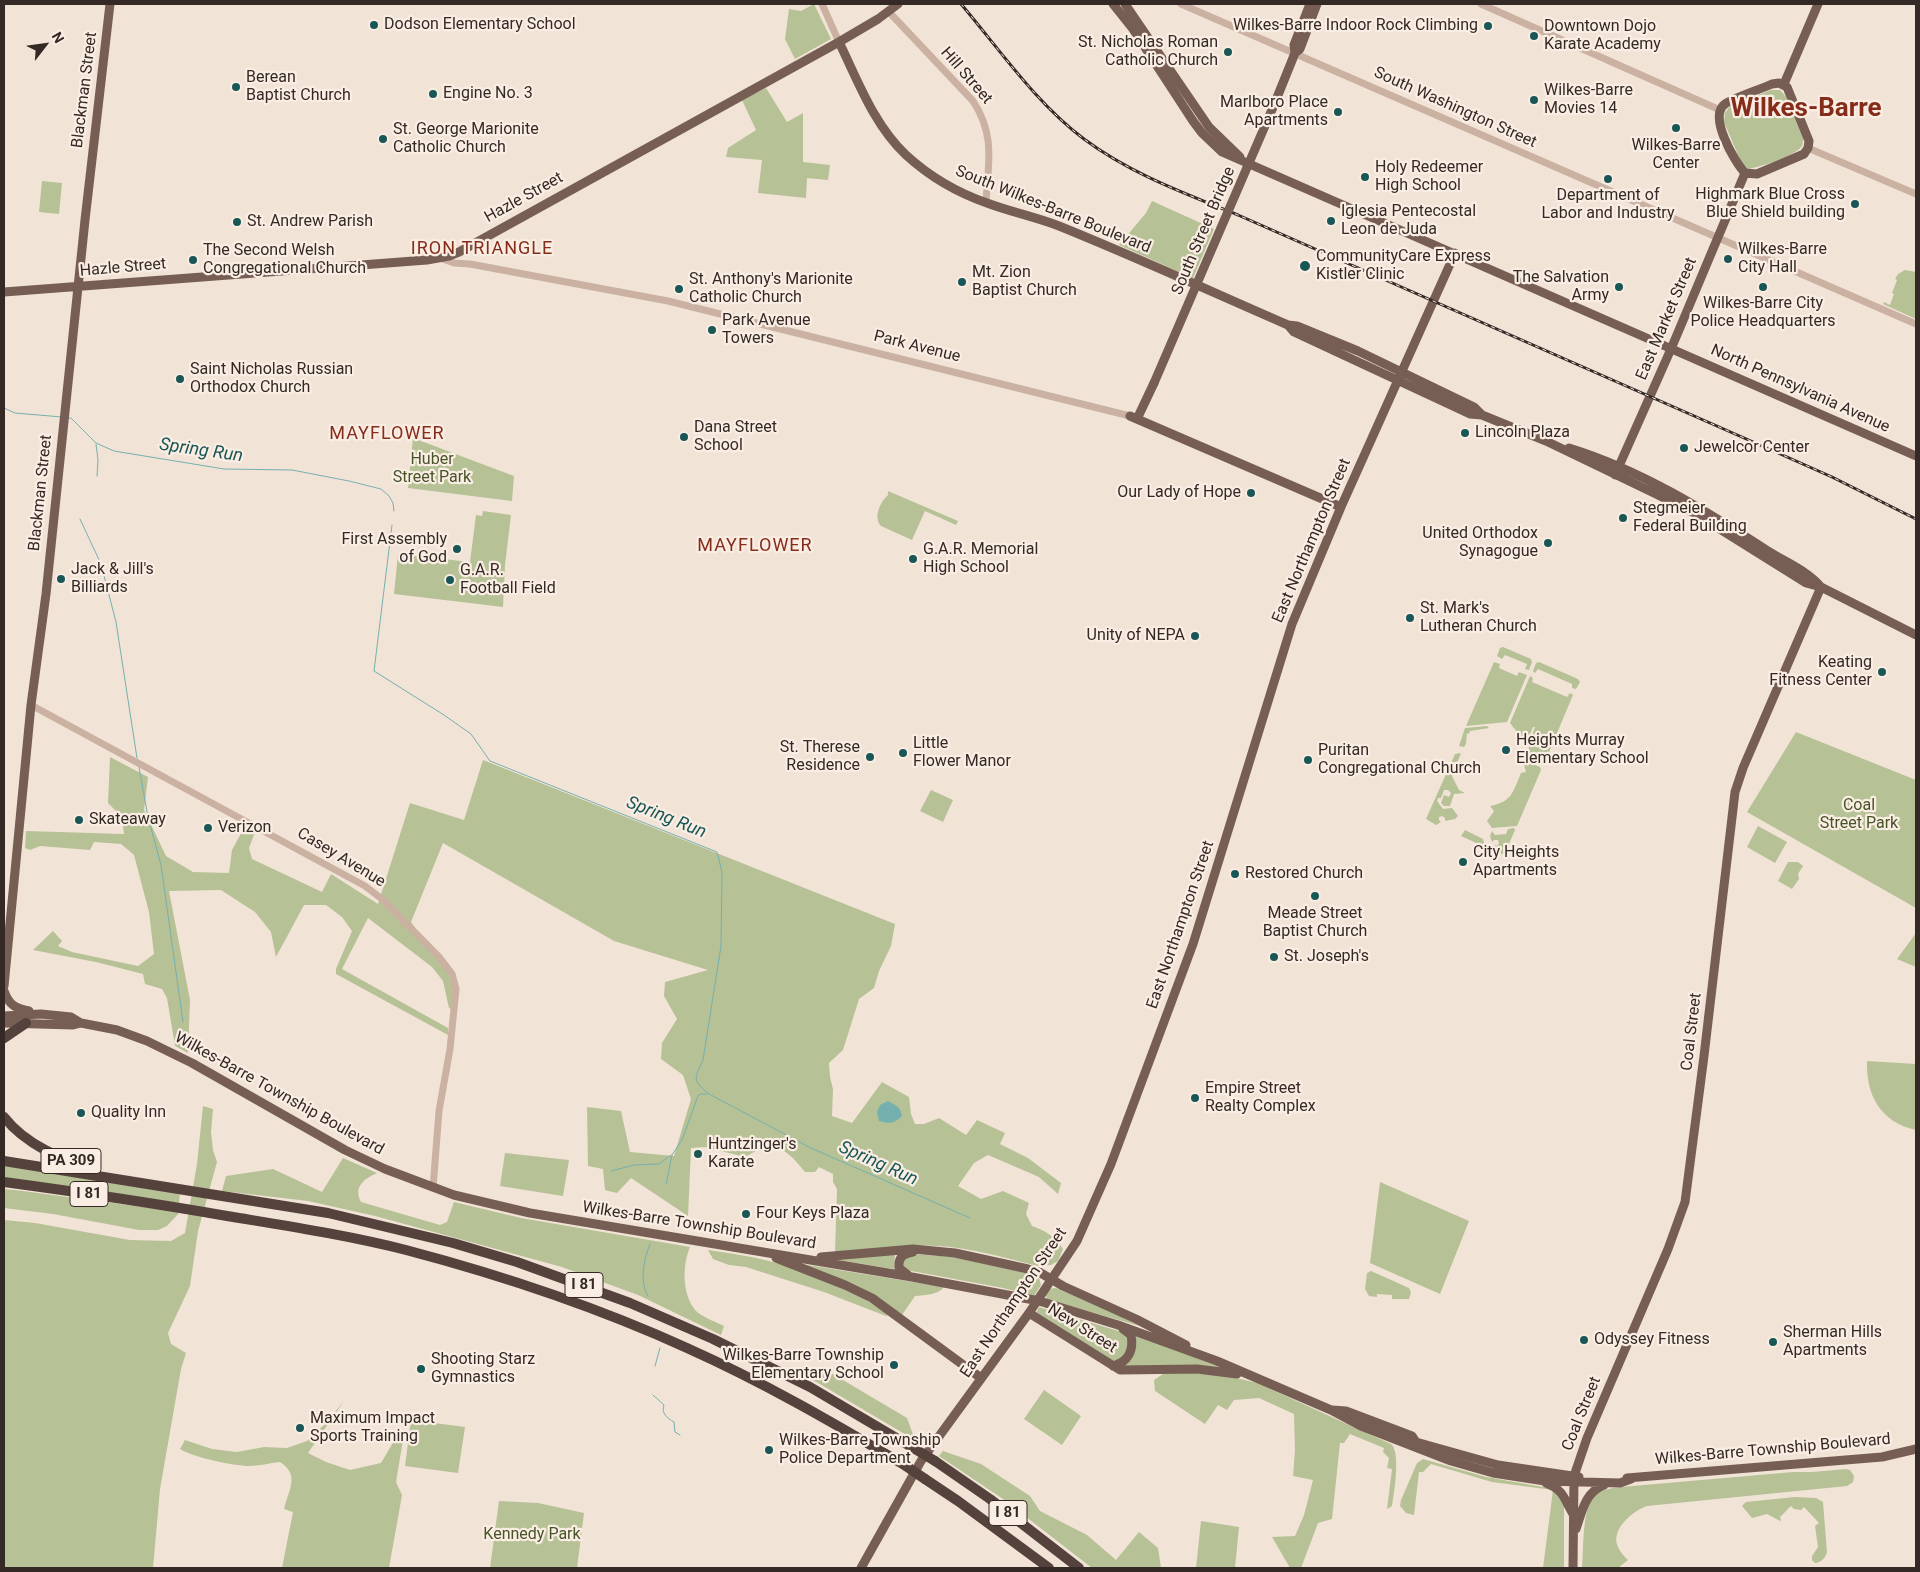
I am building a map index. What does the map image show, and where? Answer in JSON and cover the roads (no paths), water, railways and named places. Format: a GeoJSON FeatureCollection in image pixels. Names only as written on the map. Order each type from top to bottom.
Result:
{"type":"FeatureCollection","features":[{"type":"Feature","properties":{"kind":"highway"},"geometry":{"type":"LineString","coordinates":[[4,1038],[26,1023]]}},
{"type":"Feature","properties":{"kind":"highway","name":"PA 309"},"geometry":{"type":"LineString","coordinates":[[4,1117],[23,1136],[53,1153],[85,1167],[150,1184]]}},
{"type":"Feature","properties":{"kind":"highway","name":"I 81"},"geometry":{"type":"LineString","coordinates":[[4,1161],[328,1213],[462,1246],[579,1284],[697,1332],[810,1387],[935,1461],[990,1499],[1079,1568]]}},
{"type":"Feature","properties":{"kind":"highway","name":"I 81"},"geometry":{"type":"LineString","coordinates":[[4,1182],[315,1230],[404,1249],[458,1264],[565,1299],[685,1347],[798,1402],[906,1466],[958,1501],[1048,1568]]}},
{"type":"Feature","properties":{"kind":"main road","name":"Blackman Street"},"geometry":{"type":"LineString","coordinates":[[4,986],[32,705],[46,594],[85,220],[110,4]]}},
{"type":"Feature","properties":{"kind":"main road","name":"Hazle Street"},"geometry":{"type":"LineString","coordinates":[[4,292],[440,258],[457,253],[839,42],[889,12],[898,4]]}},
{"type":"Feature","properties":{"kind":"main road","name":"North Pennsylvania Avenue"},"geometry":{"type":"LineString","coordinates":[[1112,4],[1133,29],[1202,133],[1222,152],[1242,159],[1916,456]]}},
{"type":"Feature","properties":{"kind":"main road"},"geometry":{"type":"LineString","coordinates":[[1125,4],[1205,122],[1242,159]]}},
{"type":"Feature","properties":{"kind":"main road"},"geometry":{"type":"LineString","coordinates":[[1295,53],[1294,45],[1310,4]]}},
{"type":"Feature","properties":{"kind":"main road"},"geometry":{"type":"LineString","coordinates":[[1295,53],[1300,49],[1317,4]]}},
{"type":"Feature","properties":{"kind":"main road"},"geometry":{"type":"LineString","coordinates":[[1784,84],[1818,4]]}},
{"type":"Feature","properties":{"kind":"main road","name":"South Wilkes-Barre Boulevard"},"geometry":{"type":"LineString","coordinates":[[839,42],[878,120],[896,144],[917,164],[940,181],[986,203],[1032,216],[1066,229],[1288,325],[1297,326],[1329,338],[1400,377],[1474,407],[1482,415],[1617,471],[1694,513],[1806,583],[1822,587],[1916,635]]}},
{"type":"Feature","properties":{"kind":"main road","name":"South Street Bridge"},"geometry":{"type":"LineString","coordinates":[[1134,418],[1154,383],[1295,53]]}},
{"type":"Feature","properties":{"kind":"main road"},"geometry":{"type":"LineString","coordinates":[[1772,84],[1784,84],[1787,87],[1809,142],[1808,148],[1804,154],[1757,174],[1745,172],[1735,162],[1719,121],[1720,110],[1725,103],[1772,84]]}},
{"type":"Feature","properties":{"kind":"main road","name":"East Market Street"},"geometry":{"type":"LineString","coordinates":[[1617,471],[1672,349],[1745,172]]}},
{"type":"Feature","properties":{"kind":"main road","name":"East Northampton Street"},"geometry":{"type":"LineString","coordinates":[[861,1568],[921,1461],[1029,1313],[1050,1279],[1077,1242],[1111,1164],[1200,924],[1292,624],[1341,507],[1455,253]]}},
{"type":"Feature","properties":{"kind":"main road","name":"Park Avenue"},"geometry":{"type":"LineString","coordinates":[[1134,418],[1341,507]]}},
{"type":"Feature","properties":{"kind":"main road","name":"Coal Street"},"geometry":{"type":"LineString","coordinates":[[1573,1568],[1574,1480],[1587,1438],[1668,1249],[1684,1206],[1704,1056],[1735,792],[1822,587]]}},
{"type":"Feature","properties":{"kind":"main road"},"geometry":{"type":"LineString","coordinates":[[4,991],[8,1001],[16,1009],[41,1014]]}},
{"type":"Feature","properties":{"kind":"main road","name":"Wilkes-Barre Township Boulevard"},"geometry":{"type":"LineString","coordinates":[[4,1016],[41,1014],[71,1018],[81,1023],[117,1030],[165,1049],[345,1150],[385,1169],[433,1188],[522,1212],[809,1259],[1034,1300],[1118,1325],[1217,1361],[1331,1410],[1361,1426],[1444,1459],[1493,1473],[1537,1480],[1574,1480],[1620,1484],[1632,1479]]}},
{"type":"Feature","properties":{"kind":"main road","name":"Wilkes-Barre Township Boulevard"},"geometry":{"type":"LineString","coordinates":[[4,1023],[73,1025],[81,1023]]}},
{"type":"Feature","properties":{"kind":"main road"},"geometry":{"type":"LineString","coordinates":[[809,1259],[913,1249],[980,1258],[1039,1272],[1063,1286],[1136,1319],[1217,1361]]}},
{"type":"Feature","properties":{"kind":"main road"},"geometry":{"type":"LineString","coordinates":[[912,1277],[899,1268],[900,1258],[906,1253],[920,1250]]}},
{"type":"Feature","properties":{"kind":"main road"},"geometry":{"type":"LineString","coordinates":[[763,1252],[858,1291],[886,1307],[981,1378]]}},
{"type":"Feature","properties":{"kind":"main road","name":"New Street"},"geometry":{"type":"LineString","coordinates":[[1029,1313],[1116,1368]]}},
{"type":"Feature","properties":{"kind":"main road"},"geometry":{"type":"LineString","coordinates":[[1116,1368],[1129,1356],[1132,1349],[1131,1335],[1118,1325]]}},
{"type":"Feature","properties":{"kind":"main road"},"geometry":{"type":"LineString","coordinates":[[1116,1368],[1217,1370],[1263,1382]]}},
{"type":"Feature","properties":{"kind":"main road","name":"Wilkes-Barre Township Boulevard"},"geometry":{"type":"LineString","coordinates":[[1331,1410],[1346,1411],[1412,1436],[1416,1442],[1474,1459],[1574,1480],[1583,1478],[1632,1479],[1882,1457],[1916,1449]]}},
{"type":"Feature","properties":{"kind":"main road"},"geometry":{"type":"LineString","coordinates":[[1537,1480],[1555,1487],[1564,1494],[1574,1515]]}},
{"type":"Feature","properties":{"kind":"main road"},"geometry":{"type":"LineString","coordinates":[[1573,1539],[1589,1495],[1597,1487],[1608,1483]]}},
{"type":"Feature","properties":{"kind":"street"},"geometry":{"type":"LineString","coordinates":[[822,4],[839,42]]}},
{"type":"Feature","properties":{"kind":"street","name":"South Washington Street"},"geometry":{"type":"LineString","coordinates":[[1181,4],[1916,324]]}},
{"type":"Feature","properties":{"kind":"street"},"geometry":{"type":"LineString","coordinates":[[1481,4],[1720,110]]}},
{"type":"Feature","properties":{"kind":"street","name":"Hill Street"},"geometry":{"type":"LineString","coordinates":[[889,12],[974,101],[980,112],[987,128],[990,146],[986,203]]}},
{"type":"Feature","properties":{"kind":"street"},"geometry":{"type":"LineString","coordinates":[[1808,148],[1916,194]]}},
{"type":"Feature","properties":{"kind":"street"},"geometry":{"type":"LineString","coordinates":[[457,253],[470,264]]}},
{"type":"Feature","properties":{"kind":"street","name":"Park Avenue"},"geometry":{"type":"LineString","coordinates":[[440,258],[454,263],[470,264],[668,301],[1134,418]]}},
{"type":"Feature","properties":{"kind":"street","name":"Casey Avenue"},"geometry":{"type":"LineString","coordinates":[[32,705],[365,886],[387,905],[448,966],[455,981],[456,989],[450,1048],[439,1111],[433,1188]]}},
{"type":"Feature","properties":{"kind":"water"},"geometry":{"type":"Polygon","coordinates":[[[888,1101],[899,1108],[902,1116],[891,1123],[879,1121],[877,1112],[880,1105],[888,1101]]]}},
{"type":"Feature","properties":{"kind":"waterway","name":"Spring Run"},"geometry":{"type":"LineString","coordinates":[[4,408],[15,413],[62,417]]}},
{"type":"Feature","properties":{"kind":"waterway","name":"Spring Run"},"geometry":{"type":"LineString","coordinates":[[68,418],[71,418],[96,443],[114,451],[224,469],[292,470],[349,481],[381,489],[389,496],[393,503],[394,511]]}},
{"type":"Feature","properties":{"kind":"waterway"},"geometry":{"type":"LineString","coordinates":[[96,444],[97,476]]}},
{"type":"Feature","properties":{"kind":"waterway"},"geometry":{"type":"LineString","coordinates":[[80,519],[101,564],[116,622],[137,758]]}},
{"type":"Feature","properties":{"kind":"waterway","name":"Spring Run"},"geometry":{"type":"LineString","coordinates":[[392,525],[374,671],[471,734],[490,761],[717,852],[722,872],[721,946],[703,1060],[696,1075],[697,1082],[709,1094],[811,1148],[970,1218]]}},
{"type":"Feature","properties":{"kind":"waterway"},"geometry":{"type":"LineString","coordinates":[[139,767],[148,817],[161,865],[183,1022]]}},
{"type":"Feature","properties":{"kind":"waterway"},"geometry":{"type":"LineString","coordinates":[[666,1184],[672,1155],[682,1140],[698,1096],[700,1094],[707,1094]]}},
{"type":"Feature","properties":{"kind":"waterway"},"geometry":{"type":"LineString","coordinates":[[611,1171],[634,1165],[659,1164],[671,1155]]}},
{"type":"Feature","properties":{"kind":"waterway"},"geometry":{"type":"LineString","coordinates":[[648,1296],[643,1277],[644,1264],[650,1244]]}},
{"type":"Feature","properties":{"kind":"waterway"},"geometry":{"type":"LineString","coordinates":[[655,1366],[660,1348]]}},
{"type":"Feature","properties":{"kind":"waterway"},"geometry":{"type":"LineString","coordinates":[[653,1395],[664,1405],[664,1413],[674,1422],[675,1432],[680,1435]]}},
{"type":"Feature","properties":{"kind":"railway"},"geometry":{"type":"LineString","coordinates":[[961,4],[1034,93],[1084,139],[1120,163],[1158,182],[1238,215],[1832,477],[1916,519]]}},
{"type":"Feature","properties":{"kind":"place","name":"Dodson Elementary School"},"geometry":{"type":"Point","coordinates":[374,25]}},
{"type":"Feature","properties":{"kind":"place","name":"Wilkes-Barre Indoor Rock Climbing"},"geometry":{"type":"Point","coordinates":[1488,26]}},
{"type":"Feature","properties":{"kind":"place","name":"Downtown Dojo Karate Academy"},"geometry":{"type":"Point","coordinates":[1534,36]}},
{"type":"Feature","properties":{"kind":"place","name":"St. Nicholas Roman Catholic Church"},"geometry":{"type":"Point","coordinates":[1228,52]}},
{"type":"Feature","properties":{"kind":"place","name":"Berean Baptist Church"},"geometry":{"type":"Point","coordinates":[236,87]}},
{"type":"Feature","properties":{"kind":"place","name":"Engine No. 3"},"geometry":{"type":"Point","coordinates":[433,94]}},
{"type":"Feature","properties":{"kind":"place","name":"Wilkes-Barre Movies 14"},"geometry":{"type":"Point","coordinates":[1534,100]}},
{"type":"Feature","properties":{"kind":"place","name":"Marlboro Place Apartments"},"geometry":{"type":"Point","coordinates":[1338,112]}},
{"type":"Feature","properties":{"kind":"place","name":"Wilkes-Barre Center"},"geometry":{"type":"Point","coordinates":[1676,128]}},
{"type":"Feature","properties":{"kind":"place","name":"St. George Marionite Catholic Church"},"geometry":{"type":"Point","coordinates":[383,139]}},
{"type":"Feature","properties":{"kind":"place","name":"Holy Redeemer High School"},"geometry":{"type":"Point","coordinates":[1365,177]}},
{"type":"Feature","properties":{"kind":"place","name":"Department of Labor and Industry"},"geometry":{"type":"Point","coordinates":[1608,179]}},
{"type":"Feature","properties":{"kind":"place","name":"Highmark Blue Cross Blue Shield building"},"geometry":{"type":"Point","coordinates":[1855,204]}},
{"type":"Feature","properties":{"kind":"place","name":"Iglesia Pentecostal Leon de Juda"},"geometry":{"type":"Point","coordinates":[1331,221]}},
{"type":"Feature","properties":{"kind":"place","name":"St. Andrew Parish"},"geometry":{"type":"Point","coordinates":[237,222]}},
{"type":"Feature","properties":{"kind":"place","name":"Wilkes-Barre City Hall"},"geometry":{"type":"Point","coordinates":[1728,259]}},
{"type":"Feature","properties":{"kind":"place","name":"The Second Welsh Congregational Church"},"geometry":{"type":"Point","coordinates":[193,260]}},
{"type":"Feature","properties":{"kind":"place","name":"CommunityCare Express Kistler Clinic"},"geometry":{"type":"Point","coordinates":[1305,266]}},
{"type":"Feature","properties":{"kind":"place","name":"Mt. Zion Baptist Church"},"geometry":{"type":"Point","coordinates":[962,282]}},
{"type":"Feature","properties":{"kind":"place","name":"The Salvation Army"},"geometry":{"type":"Point","coordinates":[1619,287]}},
{"type":"Feature","properties":{"kind":"place","name":"Wilkes-Barre City Police Headquarters"},"geometry":{"type":"Point","coordinates":[1763,287]}},
{"type":"Feature","properties":{"kind":"place","name":"St. Anthony's Marionite Catholic Church"},"geometry":{"type":"Point","coordinates":[679,289]}},
{"type":"Feature","properties":{"kind":"place","name":"Park Avenue Towers"},"geometry":{"type":"Point","coordinates":[712,330]}},
{"type":"Feature","properties":{"kind":"place","name":"Saint Nicholas Russian Orthodox Church"},"geometry":{"type":"Point","coordinates":[180,379]}},
{"type":"Feature","properties":{"kind":"place","name":"Lincoln Plaza"},"geometry":{"type":"Point","coordinates":[1465,433]}},
{"type":"Feature","properties":{"kind":"place","name":"Dana Street School"},"geometry":{"type":"Point","coordinates":[684,437]}},
{"type":"Feature","properties":{"kind":"place","name":"Jewelcor Center"},"geometry":{"type":"Point","coordinates":[1684,448]}},
{"type":"Feature","properties":{"kind":"place","name":"Our Lady of Hope"},"geometry":{"type":"Point","coordinates":[1251,493]}},
{"type":"Feature","properties":{"kind":"place","name":"Stegmeier Federal Building"},"geometry":{"type":"Point","coordinates":[1623,518]}},
{"type":"Feature","properties":{"kind":"place","name":"United Orthodox Synagogue"},"geometry":{"type":"Point","coordinates":[1548,543]}},
{"type":"Feature","properties":{"kind":"place","name":"First Assembly of God"},"geometry":{"type":"Point","coordinates":[457,549]}},
{"type":"Feature","properties":{"kind":"place","name":"G.A.R. Memorial High School"},"geometry":{"type":"Point","coordinates":[913,559]}},
{"type":"Feature","properties":{"kind":"place","name":"Jack & Jill's Billiards"},"geometry":{"type":"Point","coordinates":[61,579]}},
{"type":"Feature","properties":{"kind":"place","name":"G.A.R. Football Field"},"geometry":{"type":"Point","coordinates":[450,580]}},
{"type":"Feature","properties":{"kind":"place","name":"St. Mark's Lutheran Church"},"geometry":{"type":"Point","coordinates":[1410,618]}},
{"type":"Feature","properties":{"kind":"place","name":"Unity of NEPA"},"geometry":{"type":"Point","coordinates":[1195,636]}},
{"type":"Feature","properties":{"kind":"place","name":"Keating Fitness Center"},"geometry":{"type":"Point","coordinates":[1882,672]}},
{"type":"Feature","properties":{"kind":"place","name":"Heights Murray Elementary School"},"geometry":{"type":"Point","coordinates":[1506,750]}},
{"type":"Feature","properties":{"kind":"place","name":"Little Flower Manor"},"geometry":{"type":"Point","coordinates":[903,753]}},
{"type":"Feature","properties":{"kind":"place","name":"St. Therese Residence"},"geometry":{"type":"Point","coordinates":[870,757]}},
{"type":"Feature","properties":{"kind":"place","name":"Puritan Congregational Church"},"geometry":{"type":"Point","coordinates":[1308,760]}},
{"type":"Feature","properties":{"kind":"place","name":"Skateaway"},"geometry":{"type":"Point","coordinates":[79,820]}},
{"type":"Feature","properties":{"kind":"place","name":"Verizon"},"geometry":{"type":"Point","coordinates":[208,828]}},
{"type":"Feature","properties":{"kind":"place","name":"City Heights Apartments"},"geometry":{"type":"Point","coordinates":[1463,862]}},
{"type":"Feature","properties":{"kind":"place","name":"Restored Church"},"geometry":{"type":"Point","coordinates":[1235,874]}},
{"type":"Feature","properties":{"kind":"place","name":"Meade Street Baptist Church"},"geometry":{"type":"Point","coordinates":[1315,896]}},
{"type":"Feature","properties":{"kind":"place","name":"St. Joseph's"},"geometry":{"type":"Point","coordinates":[1274,957]}},
{"type":"Feature","properties":{"kind":"place","name":"Empire Street Realty Complex"},"geometry":{"type":"Point","coordinates":[1195,1098]}},
{"type":"Feature","properties":{"kind":"place","name":"Quality Inn"},"geometry":{"type":"Point","coordinates":[81,1113]}},
{"type":"Feature","properties":{"kind":"place","name":"Huntzinger's Karate"},"geometry":{"type":"Point","coordinates":[698,1154]}},
{"type":"Feature","properties":{"kind":"place","name":"Four Keys Plaza"},"geometry":{"type":"Point","coordinates":[746,1214]}},
{"type":"Feature","properties":{"kind":"place","name":"Odyssey Fitness"},"geometry":{"type":"Point","coordinates":[1584,1340]}},
{"type":"Feature","properties":{"kind":"place","name":"Sherman Hills Apartments"},"geometry":{"type":"Point","coordinates":[1773,1342]}},
{"type":"Feature","properties":{"kind":"place","name":"Wilkes-Barre Township Elementary School"},"geometry":{"type":"Point","coordinates":[894,1365]}},
{"type":"Feature","properties":{"kind":"place","name":"Shooting Starz Gymnastics"},"geometry":{"type":"Point","coordinates":[421,1369]}},
{"type":"Feature","properties":{"kind":"place","name":"Maximum Impact Sports Training"},"geometry":{"type":"Point","coordinates":[300,1428]}},
{"type":"Feature","properties":{"kind":"place","name":"Wilkes-Barre Township Police Department"},"geometry":{"type":"Point","coordinates":[769,1450]}},
{"type":"Feature","properties":{"kind":"district","name":"Wilkes-Barre"},"geometry":{"type":"Point","coordinates":[1806,109]}},
{"type":"Feature","properties":{"kind":"district","name":"IRON TRIANGLE"},"geometry":{"type":"Point","coordinates":[482,249]}},
{"type":"Feature","properties":{"kind":"district","name":"MAYFLOWER"},"geometry":{"type":"Point","coordinates":[387,434]}},
{"type":"Feature","properties":{"kind":"district","name":"MAYFLOWER"},"geometry":{"type":"Point","coordinates":[755,546]}},
{"type":"Feature","properties":{"kind":"park label","name":"Huber Street Park"},"geometry":{"type":"Point","coordinates":[432,469]}},
{"type":"Feature","properties":{"kind":"park label","name":"Coal Street Park"},"geometry":{"type":"Point","coordinates":[1859,815]}},
{"type":"Feature","properties":{"kind":"park label","name":"Kennedy Park"},"geometry":{"type":"Point","coordinates":[532,1535]}}]}
